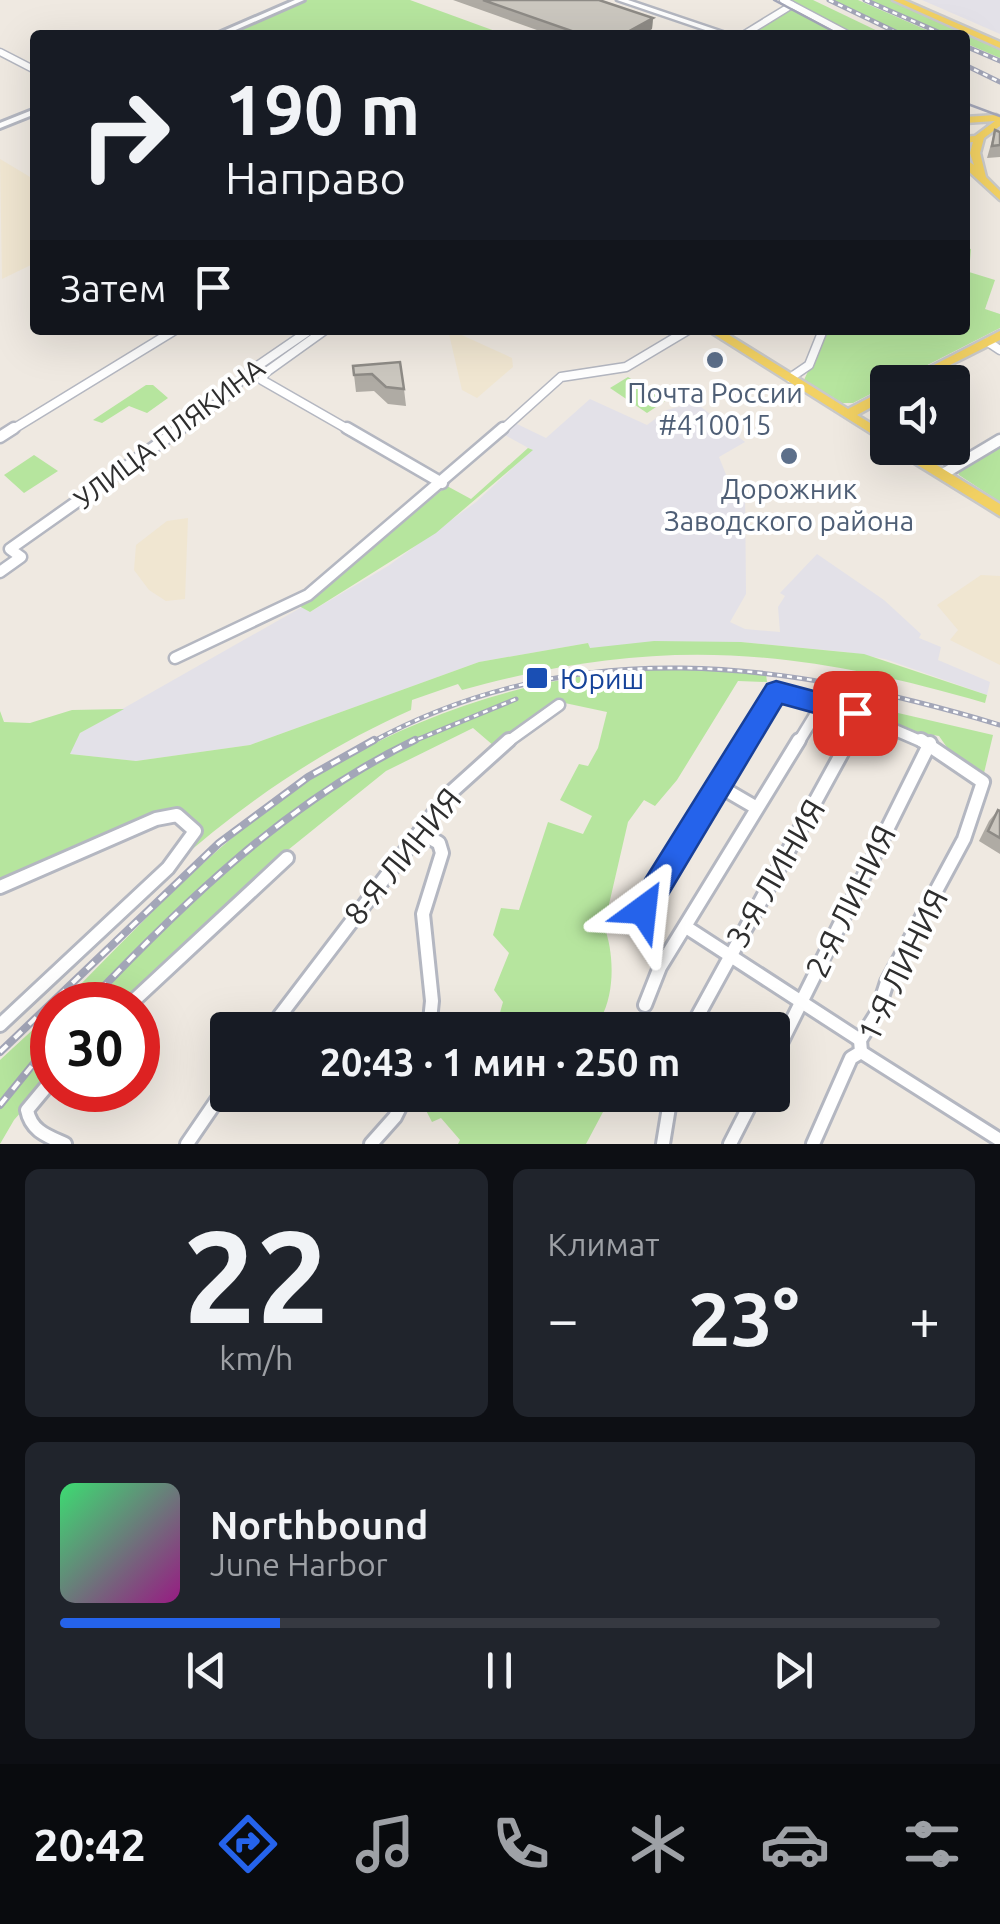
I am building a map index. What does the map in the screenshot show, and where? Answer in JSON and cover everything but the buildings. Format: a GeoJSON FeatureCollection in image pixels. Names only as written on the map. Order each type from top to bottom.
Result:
{"type":"FeatureCollection","features":[{"type":"Feature","properties":{"kind":"main road"},"geometry":{"type":"LineString","coordinates":[[621,0],[713,30]]}},
{"type":"Feature","properties":{"kind":"main road"},"geometry":{"type":"LineString","coordinates":[[897,0],[967,30]]}},
{"type":"Feature","properties":{"kind":"main road"},"geometry":{"type":"LineString","coordinates":[[970,31],[1000,44]]}},
{"type":"Feature","properties":{"kind":"main road"},"geometry":{"type":"LineString","coordinates":[[970,120],[1000,119]]}},
{"type":"Feature","properties":{"kind":"main road"},"geometry":{"type":"LineString","coordinates":[[970,138],[981,135],[1000,119]]}},
{"type":"Feature","properties":{"kind":"main road"},"geometry":{"type":"LineString","coordinates":[[970,125],[981,135]]}},
{"type":"Feature","properties":{"kind":"main road"},"geometry":{"type":"LineString","coordinates":[[981,135],[975,153],[984,180]]}},
{"type":"Feature","properties":{"kind":"main road"},"geometry":{"type":"LineString","coordinates":[[970,167],[1000,196]]}},
{"type":"Feature","properties":{"kind":"main road"},"geometry":{"type":"LineString","coordinates":[[720,335],[870,428]]}},
{"type":"Feature","properties":{"kind":"main road"},"geometry":{"type":"LineString","coordinates":[[944,365],[996,342]]}},
{"type":"Feature","properties":{"kind":"main road"},"geometry":{"type":"LineString","coordinates":[[848,414],[870,402]]}},
{"type":"Feature","properties":{"kind":"main road"},"geometry":{"type":"LineString","coordinates":[[928,465],[1000,511]]}},
{"type":"Feature","properties":{"kind":"street"},"geometry":{"type":"LineString","coordinates":[[230,30],[302,0]]}},
{"type":"Feature","properties":{"kind":"street"},"geometry":{"type":"LineString","coordinates":[[783,0],[840,30]]}},
{"type":"Feature","properties":{"kind":"street"},"geometry":{"type":"LineString","coordinates":[[750,30],[792,5]]}},
{"type":"Feature","properties":{"kind":"street"},"geometry":{"type":"LineString","coordinates":[[0,52],[30,67]]}},
{"type":"Feature","properties":{"kind":"street"},"geometry":{"type":"LineString","coordinates":[[0,126],[30,113]]}},
{"type":"Feature","properties":{"kind":"street"},"geometry":{"type":"LineString","coordinates":[[0,437],[167,335]]}},
{"type":"Feature","properties":{"kind":"street","name":"УЛИЦА ПЛЯКИНА"},"geometry":{"type":"LineString","coordinates":[[0,572],[20,557],[10,549],[233,392],[244,376],[303,335]]}},
{"type":"Feature","properties":{"kind":"street"},"geometry":{"type":"LineString","coordinates":[[319,335],[265,372],[262,380],[442,483]]}},
{"type":"Feature","properties":{"kind":"street"},"geometry":{"type":"LineString","coordinates":[[175,658],[308,595],[561,377],[626,367],[680,335]]}},
{"type":"Feature","properties":{"kind":"street"},"geometry":{"type":"LineString","coordinates":[[790,378],[808,365],[822,335]]}},
{"type":"Feature","properties":{"kind":"street"},"geometry":{"type":"LineString","coordinates":[[943,474],[1000,440]]}},
{"type":"Feature","properties":{"kind":"street"},"geometry":{"type":"LineString","coordinates":[[643,910],[769,700],[780,690],[823,702],[930,743]]}},
{"type":"Feature","properties":{"kind":"street"},"geometry":{"type":"LineString","coordinates":[[645,1005],[660,967],[823,702]]}},
{"type":"Feature","properties":{"kind":"street","name":"8-Я ЛИНИЯ"},"geometry":{"type":"LineString","coordinates":[[283,1012],[420,832],[476,768],[559,705]]}},
{"type":"Feature","properties":{"kind":"street","name":"3-Я ЛИНИЯ"},"geometry":{"type":"LineString","coordinates":[[699,1012],[862,717]]}},
{"type":"Feature","properties":{"kind":"street","name":"1-Я ЛИНИЯ"},"geometry":{"type":"LineString","coordinates":[[814,1144],[851,1058],[959,850],[982,782],[930,743]]}},
{"type":"Feature","properties":{"kind":"street","name":"2-Я ЛИНИЯ"},"geometry":{"type":"LineString","coordinates":[[790,1025],[930,743]]}},
{"type":"Feature","properties":{"kind":"street"},"geometry":{"type":"LineString","coordinates":[[719,786],[755,807]]}},
{"type":"Feature","properties":{"kind":"street"},"geometry":{"type":"LineString","coordinates":[[0,887],[156,818],[178,815],[195,831],[168,868],[0,1025]]}},
{"type":"Feature","properties":{"kind":"street"},"geometry":{"type":"LineString","coordinates":[[420,832],[439,843],[442,853],[423,914],[431,1012]]}},
{"type":"Feature","properties":{"kind":"street"},"geometry":{"type":"LineString","coordinates":[[153,982],[287,858]]}},
{"type":"Feature","properties":{"kind":"street"},"geometry":{"type":"LineString","coordinates":[[686,926],[803,999],[860,1046],[1000,1140]]}},
{"type":"Feature","properties":{"kind":"street"},"geometry":{"type":"LineString","coordinates":[[30,1108],[28,1120],[38,1132],[66,1144]]}},
{"type":"Feature","properties":{"kind":"street"},"geometry":{"type":"LineString","coordinates":[[186,1144],[210,1110]]}},
{"type":"Feature","properties":{"kind":"street"},"geometry":{"type":"LineString","coordinates":[[371,1144],[397,1112]]}},
{"type":"Feature","properties":{"kind":"street"},"geometry":{"type":"LineString","coordinates":[[663,1144],[669,1112]]}},
{"type":"Feature","properties":{"kind":"street"},"geometry":{"type":"LineString","coordinates":[[730,1144],[746,1112]]}},
{"type":"Feature","properties":{"kind":"shaded area"},"geometry":{"type":"Polygon","coordinates":[[[922,0],[1000,0],[1000,34],[968,20],[922,0]]]}},
{"type":"Feature","properties":{"kind":"shaded area"},"geometry":{"type":"Polygon","coordinates":[[[0,159],[30,177],[30,265],[2,279],[0,159]]]}},
{"type":"Feature","properties":{"kind":"shaded area"},"geometry":{"type":"Polygon","coordinates":[[[449,335],[462,335],[512,358],[513,367],[477,398],[462,390],[449,335]]]}},
{"type":"Feature","properties":{"kind":"shaded area"},"geometry":{"type":"Polygon","coordinates":[[[590,399],[647,425],[667,410],[695,402],[745,442],[719,457],[727,477],[744,481],[745,486],[746,594],[730,622],[745,629],[780,632],[778,607],[785,596],[780,593],[817,554],[884,600],[921,634],[919,638],[941,647],[938,660],[990,682],[987,695],[885,659],[846,652],[741,642],[589,648],[588,643],[479,662],[250,745],[136,761],[69,754],[80,733],[302,607],[310,612],[388,566],[476,502],[532,450],[503,434],[515,423],[546,438],[590,399]]]}},
{"type":"Feature","properties":{"kind":"shaded area"},"geometry":{"type":"Polygon","coordinates":[[[188,518],[185,599],[166,601],[149,590],[134,570],[136,545],[167,521],[188,518]]]}},
{"type":"Feature","properties":{"kind":"shaded area"},"geometry":{"type":"Polygon","coordinates":[[[981,575],[1000,576],[1000,665],[950,640],[958,630],[937,605],[981,575]]]}},
{"type":"Feature","properties":{"kind":"green space"},"geometry":{"type":"Polygon","coordinates":[[[305,0],[410,0],[492,30],[238,30],[305,0]]]}},
{"type":"Feature","properties":{"kind":"green space"},"geometry":{"type":"Polygon","coordinates":[[[787,0],[813,0],[876,30],[844,30],[787,0]]]}},
{"type":"Feature","properties":{"kind":"green space"},"geometry":{"type":"Polygon","coordinates":[[[831,0],[858,0],[927,30],[894,30],[831,0]]]}},
{"type":"Feature","properties":{"kind":"green space"},"geometry":{"type":"Polygon","coordinates":[[[868,0],[891,0],[959,30],[936,30],[868,0]]]}},
{"type":"Feature","properties":{"kind":"green space"},"geometry":{"type":"Polygon","coordinates":[[[792,8],[834,30],[755,30],[792,8]]]}},
{"type":"Feature","properties":{"kind":"green space"},"geometry":{"type":"Polygon","coordinates":[[[970,35],[1000,48],[1000,58],[970,45],[970,35]]]}},
{"type":"Feature","properties":{"kind":"green space"},"geometry":{"type":"Polygon","coordinates":[[[970,272],[995,280],[985,309],[1000,314],[1000,328],[927,365],[870,365],[870,394],[853,403],[842,403],[804,380],[825,335],[970,335],[970,272]]]}},
{"type":"Feature","properties":{"kind":"green space"},"geometry":{"type":"Polygon","coordinates":[[[628,377],[665,401],[647,413],[610,388],[628,377]]]}},
{"type":"Feature","properties":{"kind":"green space"},"geometry":{"type":"Polygon","coordinates":[[[146,385],[153,385],[168,398],[147,413],[129,406],[102,423],[93,420],[146,385]]]}},
{"type":"Feature","properties":{"kind":"green space"},"geometry":{"type":"Polygon","coordinates":[[[1000,444],[1000,502],[959,475],[957,468],[970,465],[970,461],[1000,444]]]}},
{"type":"Feature","properties":{"kind":"green space"},"geometry":{"type":"Polygon","coordinates":[[[528,448],[533,450],[436,533],[310,612],[299,606],[447,486],[471,499],[528,448]]]}},
{"type":"Feature","properties":{"kind":"green space"},"geometry":{"type":"Polygon","coordinates":[[[34,455],[58,471],[24,493],[4,475],[34,455]]]}},
{"type":"Feature","properties":{"kind":"green space"},"geometry":{"type":"Polygon","coordinates":[[[654,641],[741,642],[864,654],[987,695],[985,703],[849,670],[724,655],[599,661],[462,690],[458,684],[412,700],[411,710],[346,742],[285,779],[171,868],[200,834],[198,825],[180,813],[0,884],[0,711],[4,722],[30,723],[72,710],[124,709],[80,733],[70,754],[136,761],[250,745],[479,662],[588,643],[590,648],[654,641]]]}},
{"type":"Feature","properties":{"kind":"green space"},"geometry":{"type":"Polygon","coordinates":[[[662,668],[766,674],[767,682],[738,681],[677,780],[655,806],[644,800],[628,822],[604,926],[612,976],[604,1012],[500,1012],[503,1002],[494,990],[509,953],[493,935],[501,908],[519,910],[548,822],[583,834],[592,816],[560,800],[579,764],[588,766],[598,748],[607,712],[560,702],[494,746],[473,728],[386,771],[283,854],[149,982],[83,982],[218,850],[316,776],[425,720],[541,684],[601,673],[662,668]]]}},
{"type":"Feature","properties":{"kind":"green space"},"geometry":{"type":"Polygon","coordinates":[[[786,687],[993,735],[984,773],[977,774],[953,756],[939,736],[910,731],[786,687]]]}},
{"type":"Feature","properties":{"kind":"green space"},"geometry":{"type":"Polygon","coordinates":[[[30,1032],[30,1102],[0,1144],[0,1060],[30,1032]]]}},
{"type":"Feature","properties":{"kind":"green space"},"geometry":{"type":"Polygon","coordinates":[[[427,1112],[603,1112],[586,1144],[458,1144],[460,1140],[441,1118],[432,1122],[427,1112]]]}},
{"type":"Feature","properties":{"kind":"tram line"},"geometry":{"type":"LineString","coordinates":[[774,0],[831,30]]}},
{"type":"Feature","properties":{"kind":"tram line"},"geometry":{"type":"LineString","coordinates":[[970,105],[1000,116]]}},
{"type":"Feature","properties":{"kind":"railway"},"geometry":{"type":"LineString","coordinates":[[829,0],[892,30]]}},
{"type":"Feature","properties":{"kind":"railway"},"geometry":{"type":"LineString","coordinates":[[865,0],[934,30]]}},
{"type":"Feature","properties":{"kind":"railway"},"geometry":{"type":"LineString","coordinates":[[970,48],[1000,61]]}},
{"type":"Feature","properties":{"kind":"railway"},"geometry":{"type":"LineString","coordinates":[[970,67],[1000,82]]}},
{"type":"Feature","properties":{"kind":"railway"},"geometry":{"type":"LineString","coordinates":[[370,743],[447,707],[525,684],[603,671],[682,668],[761,673],[841,685],[1000,725]]}},
{"type":"Feature","properties":{"kind":"railway"},"geometry":{"type":"LineString","coordinates":[[411,742],[516,699]]}},
{"type":"Feature","properties":{"kind":"railway"},"geometry":{"type":"LineString","coordinates":[[0,1052],[219,843],[308,777],[374,740]]}},
{"type":"Feature","properties":{"kind":"railway"},"geometry":{"type":"LineString","coordinates":[[411,742],[415,740]]}},
{"type":"Feature","properties":{"kind":"railway"},"geometry":{"type":"LineString","coordinates":[[108,982],[199,893],[280,824],[323,793],[411,742]]}},
{"type":"Feature","properties":{"kind":"railway"},"geometry":{"type":"LineString","coordinates":[[0,1105],[30,1068]]}},
{"type":"Feature","properties":{"kind":"place","name":"Почта России #410015"},"geometry":{"type":"Point","coordinates":[715,360]}},
{"type":"Feature","properties":{"kind":"place","name":"Дорожник Заводского района"},"geometry":{"type":"Point","coordinates":[789,456]}},
{"type":"Feature","properties":{"kind":"place","name":"Юриш"},"geometry":{"type":"Point","coordinates":[537,678]}},
{"type":"Feature","properties":{"kind":"route"},"geometry":{"type":"LineString","coordinates":[[643,910],[646,898],[776,692],[786,691],[855,713]]}}]}
